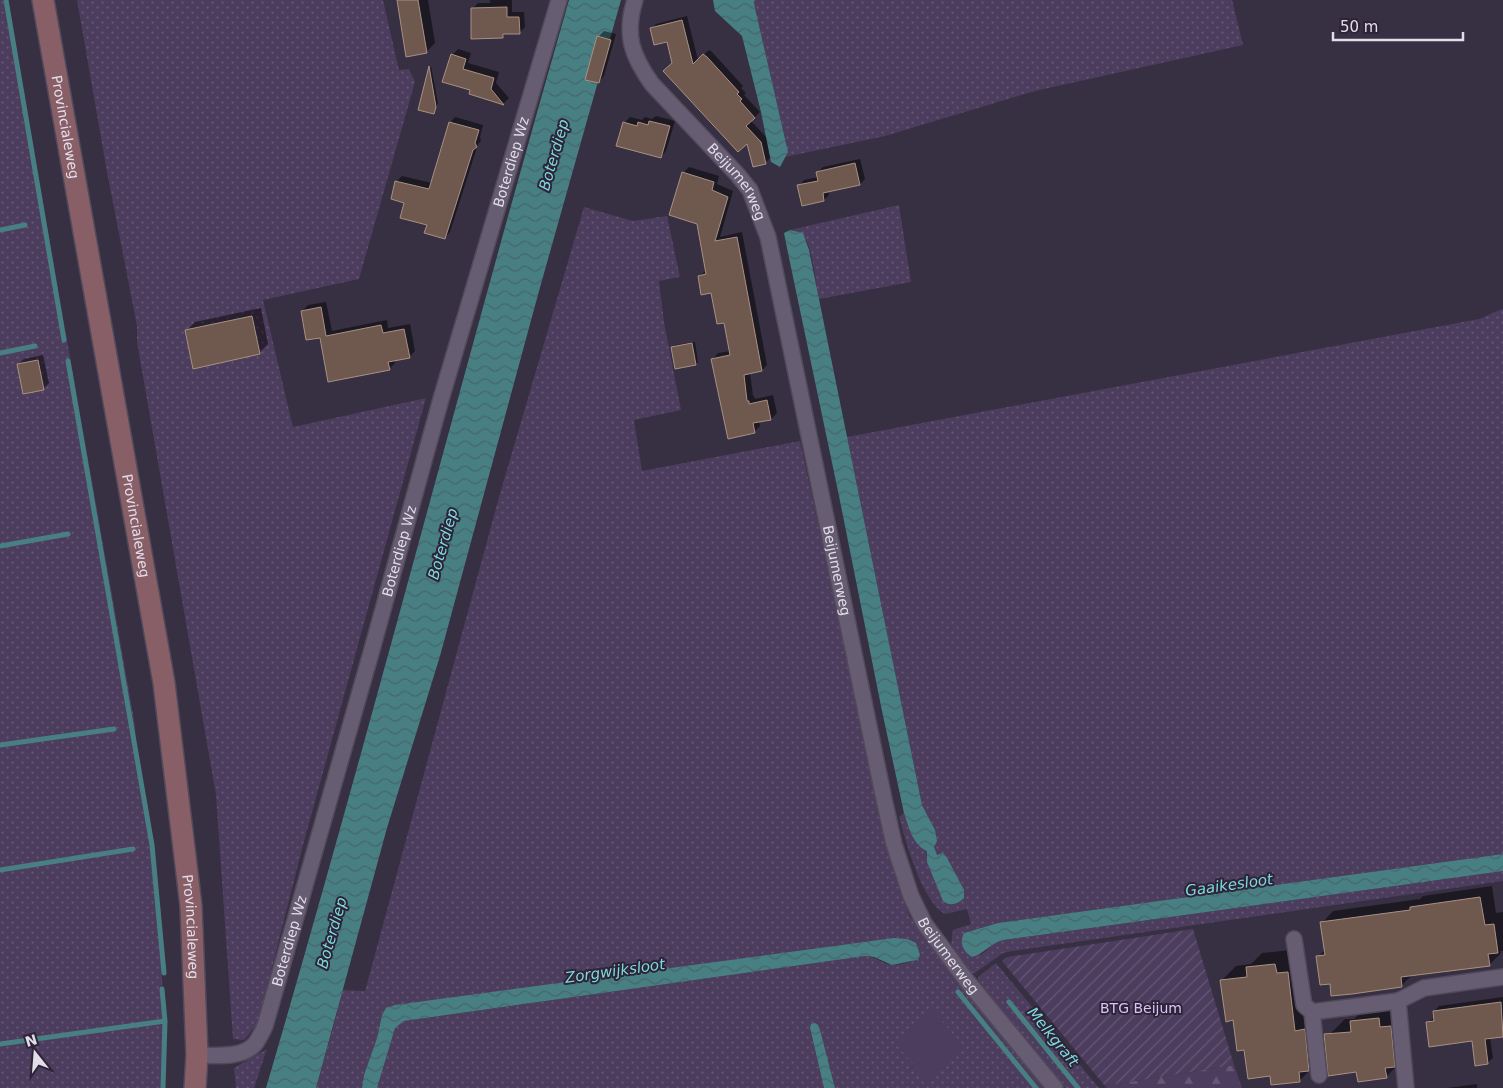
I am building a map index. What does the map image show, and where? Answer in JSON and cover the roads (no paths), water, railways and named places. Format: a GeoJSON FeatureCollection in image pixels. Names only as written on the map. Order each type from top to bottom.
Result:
{"type":"FeatureCollection","features":[{"type":"Feature","properties":{"kind":"main road","name":"Provincialeweg"},"geometry":{"type":"LineString","coordinates":[[43,0],[164,683],[192,906],[197,1056],[195,1088]]}},
{"type":"Feature","properties":{"kind":"street","name":"Boterdiep Wz"},"geometry":{"type":"LineString","coordinates":[[197,1056],[245,1052],[256,1043],[265,1026],[441,399],[559,0]]}},
{"type":"Feature","properties":{"kind":"street","name":"Beijumerweg"},"geometry":{"type":"LineString","coordinates":[[635,0],[630,30],[632,51],[642,70],[652,84],[750,190],[768,237],[884,799],[894,844],[910,896],[924,923],[950,959],[1055,1088]]}},
{"type":"Feature","properties":{"kind":"street"},"geometry":{"type":"LineString","coordinates":[[1294,938],[1304,1005],[1312,1012],[1319,1075]]}},
{"type":"Feature","properties":{"kind":"street"},"geometry":{"type":"LineString","coordinates":[[1312,1012],[1398,1001],[1424,988],[1503,977]]}},
{"type":"Feature","properties":{"kind":"street"},"geometry":{"type":"LineString","coordinates":[[1398,1001],[1406,1088]]}},
{"type":"Feature","properties":{"kind":"water","name":"Boterdiep"},"geometry":{"type":"Polygon","coordinates":[[[569,0],[621,0],[539,291],[440,656],[387,828],[316,1088],[266,1088],[343,817],[569,0]]]}},
{"type":"Feature","properties":{"kind":"water"},"geometry":{"type":"Polygon","coordinates":[[[713,0],[756,0],[754,1],[755,8],[788,152],[780,167],[771,162],[742,36],[715,11],[713,0]]]}},
{"type":"Feature","properties":{"kind":"water"},"geometry":{"type":"Polygon","coordinates":[[[790,230],[803,233],[809,250],[922,805],[935,830],[937,841],[934,847],[937,855],[943,853],[947,858],[964,890],[964,898],[954,904],[948,904],[943,901],[927,862],[927,851],[915,840],[904,813],[784,233],[790,230]]]}},
{"type":"Feature","properties":{"kind":"water"},"geometry":{"type":"Polygon","coordinates":[[[1503,854],[1503,871],[1003,940],[972,957],[966,952],[962,943],[964,933],[998,923],[1503,854]]]}},
{"type":"Feature","properties":{"kind":"water"},"geometry":{"type":"Polygon","coordinates":[[[894,938],[907,939],[916,943],[920,955],[917,962],[917,960],[892,965],[874,957],[865,956],[404,1021],[395,1028],[377,1088],[362,1088],[364,1075],[377,1038],[382,1015],[386,1008],[395,1005],[894,938]]]}},
{"type":"Feature","properties":{"kind":"water"},"geometry":{"type":"Polygon","coordinates":[[[815,1023],[820,1030],[835,1088],[824,1088],[810,1028],[811,1024],[815,1023]]]}},
{"type":"Feature","properties":{"kind":"waterway"},"geometry":{"type":"LineString","coordinates":[[6,0],[64,340]]}},
{"type":"Feature","properties":{"kind":"waterway"},"geometry":{"type":"LineString","coordinates":[[0,230],[25,225]]}},
{"type":"Feature","properties":{"kind":"waterway"},"geometry":{"type":"LineString","coordinates":[[0,353],[35,346]]}},
{"type":"Feature","properties":{"kind":"waterway"},"geometry":{"type":"LineString","coordinates":[[68,361],[152,845],[164,973]]}},
{"type":"Feature","properties":{"kind":"waterway"},"geometry":{"type":"LineString","coordinates":[[0,546],[68,534]]}},
{"type":"Feature","properties":{"kind":"waterway"},"geometry":{"type":"LineString","coordinates":[[0,745],[114,729]]}},
{"type":"Feature","properties":{"kind":"waterway"},"geometry":{"type":"LineString","coordinates":[[0,870],[133,849]]}},
{"type":"Feature","properties":{"kind":"waterway"},"geometry":{"type":"LineString","coordinates":[[0,1044],[165,1021],[162,989]]}},
{"type":"Feature","properties":{"kind":"waterway"},"geometry":{"type":"LineString","coordinates":[[958,992],[1036,1088]]}},
{"type":"Feature","properties":{"kind":"waterway","name":"Melkgraft"},"geometry":{"type":"LineString","coordinates":[[1009,1002],[1078,1088]]}},
{"type":"Feature","properties":{"kind":"waterway"},"geometry":{"type":"LineString","coordinates":[[163,1088],[165,1021]]}},
{"type":"Feature","properties":{"kind":"water label","name":"Gaaikesloot"},"geometry":{"type":"Point","coordinates":[1229,885]}},
{"type":"Feature","properties":{"kind":"water label","name":"Zorgwijksloot"},"geometry":{"type":"Point","coordinates":[615,971]}},
{"type":"Feature","properties":{"kind":"park label","name":"BTG Beijum"},"geometry":{"type":"Point","coordinates":[1141,1008]}}]}
